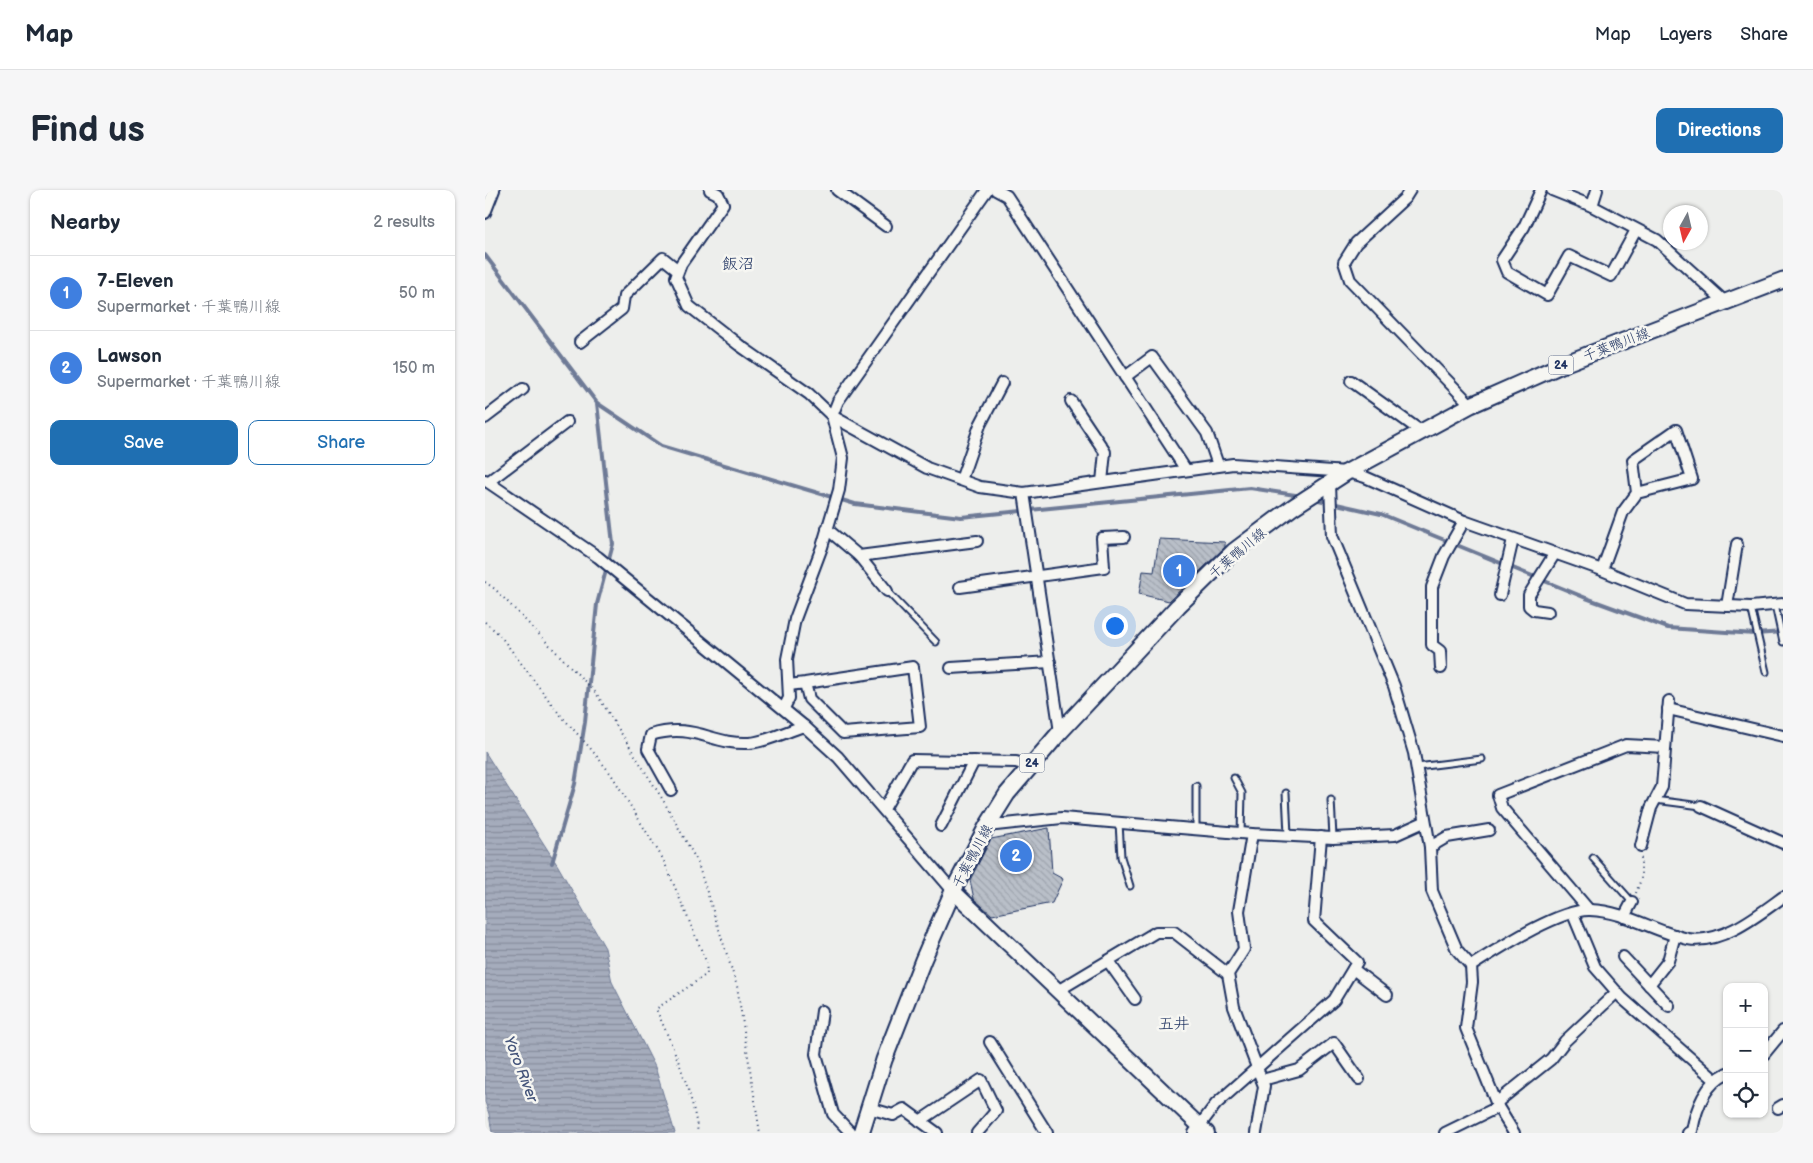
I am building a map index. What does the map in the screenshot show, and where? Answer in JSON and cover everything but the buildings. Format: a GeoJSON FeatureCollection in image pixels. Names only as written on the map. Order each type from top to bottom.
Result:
{"type":"FeatureCollection","features":[{"type":"Feature","properties":{"kind":"main road","name":"千葉鴨川線"},"geometry":{"type":"LineString","coordinates":[[861,1133],[883,1060],[953,891],[987,826],[1007,794],[1060,732],[1179,606],[1234,551],[1347,472],[1471,405],[1567,363],[1783,280]]}},
{"type":"Feature","properties":{"kind":"street"},"geometry":{"type":"LineString","coordinates":[[485,213],[494,190]]}},
{"type":"Feature","properties":{"kind":"street"},"geometry":{"type":"LineString","coordinates":[[837,190],[886,226]]}},
{"type":"Feature","properties":{"kind":"street"},"geometry":{"type":"LineString","coordinates":[[784,708],[789,698],[787,659],[795,619],[839,490],[843,458],[833,416],[838,401],[987,190]]}},
{"type":"Feature","properties":{"kind":"street"},"geometry":{"type":"LineString","coordinates":[[996,190],[1007,196],[1186,470]]}},
{"type":"Feature","properties":{"kind":"street"},"geometry":{"type":"LineString","coordinates":[[1410,190],[1405,198],[1356,243],[1345,262],[1350,280],[1471,405]]}},
{"type":"Feature","properties":{"kind":"street"},"geometry":{"type":"LineString","coordinates":[[1541,190],[1524,227],[1503,260],[1507,272],[1547,295],[1569,256],[1611,276],[1636,230]]}},
{"type":"Feature","properties":{"kind":"street"},"geometry":{"type":"LineString","coordinates":[[1552,190],[1592,206],[1657,240],[1725,302]]}},
{"type":"Feature","properties":{"kind":"street"},"geometry":{"type":"LineString","coordinates":[[1592,206],[1597,190]]}},
{"type":"Feature","properties":{"kind":"street"},"geometry":{"type":"LineString","coordinates":[[716,191],[723,204],[675,277],[689,306],[739,345],[809,394],[833,416],[927,468],[980,487],[1024,493],[1233,464],[1347,472],[1365,477],[1464,521],[1602,570],[1685,604],[1751,607],[1779,605]]}},
{"type":"Feature","properties":{"kind":"street"},"geometry":{"type":"LineString","coordinates":[[580,342],[622,309],[624,296],[663,258],[678,270]]}},
{"type":"Feature","properties":{"kind":"street"},"geometry":{"type":"LineString","coordinates":[[1125,377],[1152,357],[1207,433],[1219,465]]}},
{"type":"Feature","properties":{"kind":"street"},"geometry":{"type":"LineString","coordinates":[[1351,381],[1422,432]]}},
{"type":"Feature","properties":{"kind":"street"},"geometry":{"type":"LineString","coordinates":[[961,480],[980,425],[1003,383]]}},
{"type":"Feature","properties":{"kind":"street"},"geometry":{"type":"LineString","coordinates":[[485,418],[523,389]]}},
{"type":"Feature","properties":{"kind":"street"},"geometry":{"type":"LineString","coordinates":[[1071,402],[1105,452],[1102,482]]}},
{"type":"Feature","properties":{"kind":"street"},"geometry":{"type":"LineString","coordinates":[[567,422],[487,481],[598,557],[804,726],[838,757],[953,891],[1059,990],[1200,1131],[1216,1104],[1258,1069],[1334,1000],[1357,962],[1314,921],[1321,838]]}},
{"type":"Feature","properties":{"kind":"street"},"geometry":{"type":"LineString","coordinates":[[1602,570],[1623,512],[1637,493],[1692,479],[1676,430],[1633,460],[1637,493]]}},
{"type":"Feature","properties":{"kind":"street"},"geometry":{"type":"LineString","coordinates":[[1330,484],[1332,536],[1394,686],[1416,767],[1424,822],[1430,847],[1432,891],[1457,950],[1471,966],[1472,982],[1466,1028],[1497,1105],[1514,1133]]}},
{"type":"Feature","properties":{"kind":"street"},"geometry":{"type":"LineString","coordinates":[[1024,493],[1060,732]]}},
{"type":"Feature","properties":{"kind":"street"},"geometry":{"type":"LineString","coordinates":[[1441,668],[1440,651],[1432,645],[1432,587],[1444,556],[1464,521]]}},
{"type":"Feature","properties":{"kind":"street"},"geometry":{"type":"LineString","coordinates":[[827,529],[859,556],[887,591]]}},
{"type":"Feature","properties":{"kind":"street"},"geometry":{"type":"LineString","coordinates":[[960,587],[1104,567],[1102,538],[1123,537]]}},
{"type":"Feature","properties":{"kind":"street"},"geometry":{"type":"LineString","coordinates":[[1500,595],[1513,538]]}},
{"type":"Feature","properties":{"kind":"street"},"geometry":{"type":"LineString","coordinates":[[859,556],[977,541]]}},
{"type":"Feature","properties":{"kind":"street"},"geometry":{"type":"LineString","coordinates":[[1727,606],[1737,544]]}},
{"type":"Feature","properties":{"kind":"street"},"geometry":{"type":"LineString","coordinates":[[1548,612],[1534,610],[1529,606],[1529,595],[1555,553]]}},
{"type":"Feature","properties":{"kind":"street"},"geometry":{"type":"LineString","coordinates":[[951,668],[1050,662]]}},
{"type":"Feature","properties":{"kind":"street"},"geometry":{"type":"LineString","coordinates":[[789,685],[913,667],[920,727],[843,733],[809,700],[805,683]]}},
{"type":"Feature","properties":{"kind":"street"},"geometry":{"type":"LineString","coordinates":[[1641,846],[1655,800],[1662,787],[1669,705],[1783,736]]}},
{"type":"Feature","properties":{"kind":"street"},"geometry":{"type":"LineString","coordinates":[[671,790],[648,749],[651,735],[668,730],[686,730],[735,742],[751,743],[804,726]]}},
{"type":"Feature","properties":{"kind":"street"},"geometry":{"type":"LineString","coordinates":[[1589,910],[1502,808],[1498,795],[1626,745],[1665,747]]}},
{"type":"Feature","properties":{"kind":"street"},"geometry":{"type":"LineString","coordinates":[[884,809],[912,760],[1016,762],[1029,766]]}},
{"type":"Feature","properties":{"kind":"street"},"geometry":{"type":"LineString","coordinates":[[941,826],[974,761]]}},
{"type":"Feature","properties":{"kind":"street"},"geometry":{"type":"LineString","coordinates":[[1701,806],[1783,843]]}},
{"type":"Feature","properties":{"kind":"street"},"geometry":{"type":"LineString","coordinates":[[987,826],[1062,818],[1196,830],[1333,838],[1395,835],[1424,822]]}},
{"type":"Feature","properties":{"kind":"street"},"geometry":{"type":"LineString","coordinates":[[1430,847],[1447,837],[1489,830]]}},
{"type":"Feature","properties":{"kind":"street"},"geometry":{"type":"LineString","coordinates":[[1228,974],[1244,949],[1239,911],[1252,834]]}},
{"type":"Feature","properties":{"kind":"street"},"geometry":{"type":"LineString","coordinates":[[1471,966],[1512,940],[1557,918],[1589,910],[1624,917],[1690,939],[1719,936],[1744,926],[1783,897]]}},
{"type":"Feature","properties":{"kind":"street"},"geometry":{"type":"LineString","coordinates":[[1624,917],[1632,902]]}},
{"type":"Feature","properties":{"kind":"street"},"geometry":{"type":"LineString","coordinates":[[1573,914],[1595,967],[1617,992],[1714,1080]]}},
{"type":"Feature","properties":{"kind":"street"},"geometry":{"type":"LineString","coordinates":[[1059,990],[1152,934],[1174,932],[1228,974],[1234,1007],[1264,1086],[1256,1133]]}},
{"type":"Feature","properties":{"kind":"street"},"geometry":{"type":"LineString","coordinates":[[1649,985],[1668,961],[1675,935]]}},
{"type":"Feature","properties":{"kind":"street"},"geometry":{"type":"LineString","coordinates":[[1623,957],[1669,1006]]}},
{"type":"Feature","properties":{"kind":"street"},"geometry":{"type":"LineString","coordinates":[[1108,961],[1135,999]]}},
{"type":"Feature","properties":{"kind":"street"},"geometry":{"type":"LineString","coordinates":[[1353,969],[1387,995]]}},
{"type":"Feature","properties":{"kind":"street"},"geometry":{"type":"LineString","coordinates":[[1445,1133],[1497,1105],[1551,1059],[1565,1041],[1617,992]]}},
{"type":"Feature","properties":{"kind":"street"},"geometry":{"type":"LineString","coordinates":[[822,1011],[816,1054],[833,1114],[851,1133]]}},
{"type":"Feature","properties":{"kind":"street"},"geometry":{"type":"LineString","coordinates":[[1768,1049],[1783,1031]]}},
{"type":"Feature","properties":{"kind":"street"},"geometry":{"type":"LineString","coordinates":[[990,1042],[1047,1133]]}},
{"type":"Feature","properties":{"kind":"street"},"geometry":{"type":"LineString","coordinates":[[1262,1080],[1299,1070],[1334,1043],[1359,1079]]}},
{"type":"Feature","properties":{"kind":"street"},"geometry":{"type":"LineString","coordinates":[[1688,1133],[1692,1131],[1695,1110],[1714,1080],[1723,1075]]}},
{"type":"Feature","properties":{"kind":"street"},"geometry":{"type":"LineString","coordinates":[[919,1121],[981,1080],[996,1112],[977,1133]]}},
{"type":"Feature","properties":{"kind":"street"},"geometry":{"type":"LineString","coordinates":[[869,1108],[893,1115],[904,1109],[937,1133]]}},
{"type":"Feature","properties":{"kind":"lane"},"geometry":{"type":"LineString","coordinates":[[887,591],[936,642]]}},
{"type":"Feature","properties":{"kind":"lane"},"geometry":{"type":"LineString","coordinates":[[1779,605],[1783,642]]}},
{"type":"Feature","properties":{"kind":"lane"},"geometry":{"type":"LineString","coordinates":[[1751,607],[1766,672]]}},
{"type":"Feature","properties":{"kind":"lane"},"geometry":{"type":"LineString","coordinates":[[1416,767],[1482,759]]}},
{"type":"Feature","properties":{"kind":"lane"},"geometry":{"type":"LineString","coordinates":[[1233,778],[1242,793],[1241,833]]}},
{"type":"Feature","properties":{"kind":"lane"},"geometry":{"type":"LineString","coordinates":[[1196,786],[1196,830]]}},
{"type":"Feature","properties":{"kind":"lane"},"geometry":{"type":"LineString","coordinates":[[1286,793],[1288,836]]}},
{"type":"Feature","properties":{"kind":"lane"},"geometry":{"type":"LineString","coordinates":[[1331,800],[1333,838]]}},
{"type":"Feature","properties":{"kind":"lane"},"geometry":{"type":"LineString","coordinates":[[1655,800],[1701,806]]}},
{"type":"Feature","properties":{"kind":"lane"},"geometry":{"type":"LineString","coordinates":[[1119,823],[1121,857],[1130,886]]}},
{"type":"Feature","properties":{"kind":"lane"},"geometry":{"type":"LineString","coordinates":[[1593,858],[1632,902]]}},
{"type":"Feature","properties":{"kind":"path"},"geometry":{"type":"LineString","coordinates":[[485,582],[495,589],[597,693],[663,800],[697,861],[737,986],[760,1133]]}},
{"type":"Feature","properties":{"kind":"path"},"geometry":{"type":"LineString","coordinates":[[485,622],[499,634],[557,711],[611,774],[663,859],[706,961],[707,974],[657,1009],[675,1052],[690,1097],[698,1133]]}},
{"type":"Feature","properties":{"kind":"path"},"geometry":{"type":"LineString","coordinates":[[1632,902],[1641,879],[1641,846]]}},
{"type":"Feature","properties":{"kind":"water","name":"Yoro River"},"geometry":{"type":"Polygon","coordinates":[[[485,752],[558,866],[605,948],[612,982],[655,1067],[675,1133],[492,1133],[485,1102],[485,752]]]}},
{"type":"Feature","properties":{"kind":"waterway"},"geometry":{"type":"LineString","coordinates":[[485,255],[597,403],[661,446],[855,504],[961,517],[1250,488],[1302,496]]}},
{"type":"Feature","properties":{"kind":"waterway"},"geometry":{"type":"LineString","coordinates":[[552,863],[575,784],[585,722],[597,604],[613,544],[597,403]]}},
{"type":"Feature","properties":{"kind":"waterway"},"geometry":{"type":"LineString","coordinates":[[1314,499],[1381,514],[1586,598],[1668,628],[1755,634],[1783,632]]}},
{"type":"Feature","properties":{"kind":"place","name":"7-Eleven"},"geometry":{"type":"Point","coordinates":[1179,571]}},
{"type":"Feature","properties":{"kind":"place","name":"Lawson"},"geometry":{"type":"Point","coordinates":[1016,856]}},
{"type":"Feature","properties":{"kind":"district","name":"飯沼"},"geometry":{"type":"Point","coordinates":[738,263]}},
{"type":"Feature","properties":{"kind":"district","name":"五井"},"geometry":{"type":"Point","coordinates":[1174,1023]}}]}
